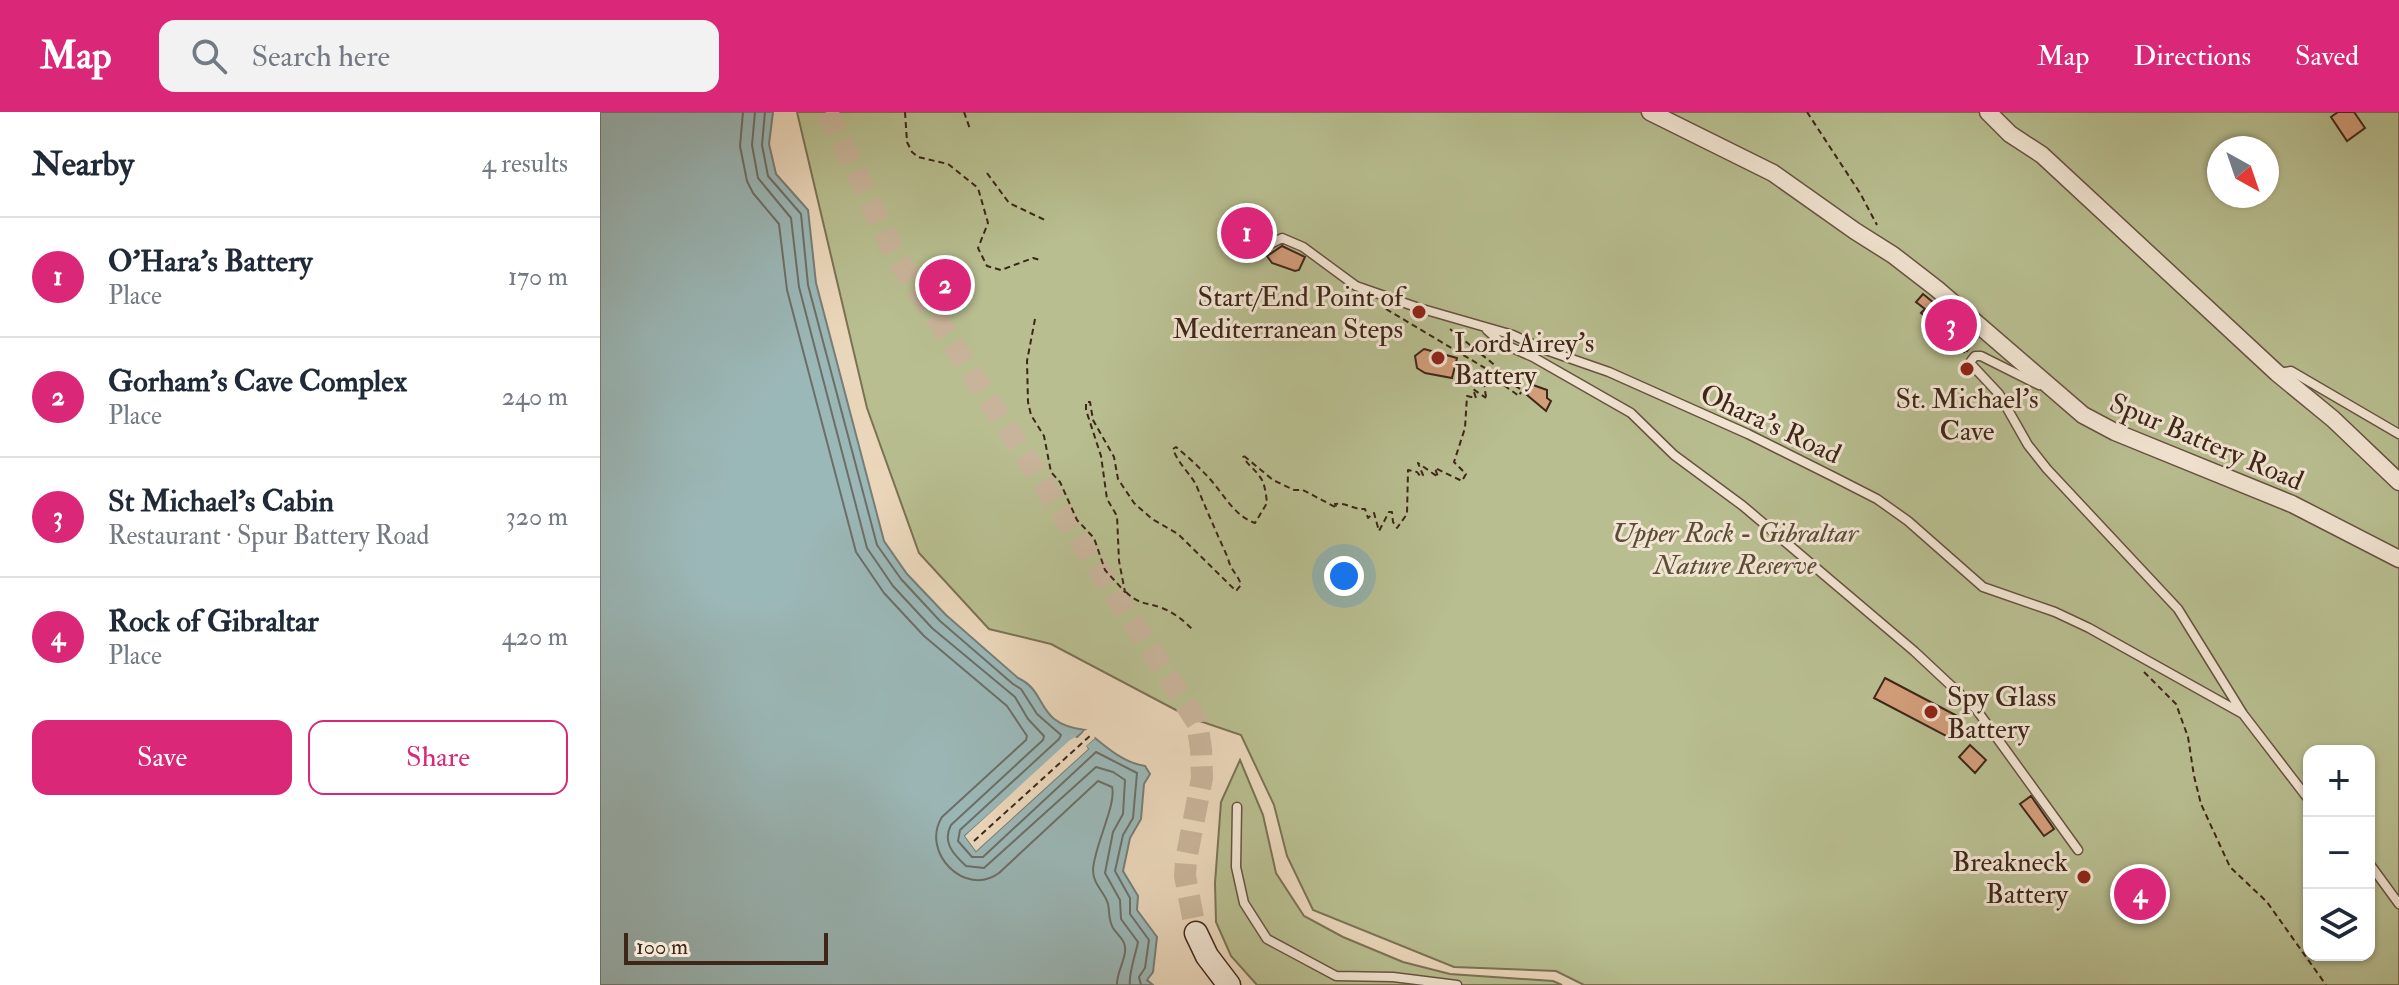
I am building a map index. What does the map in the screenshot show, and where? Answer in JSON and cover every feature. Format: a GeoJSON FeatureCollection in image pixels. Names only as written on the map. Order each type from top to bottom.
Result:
{"type":"FeatureCollection","features":[{"type":"Feature","properties":{"kind":"main road"},"geometry":{"type":"LineString","coordinates":[[1196,933],[1207,956],[1229,985]]}},
{"type":"Feature","properties":{"kind":"street","name":"Spur Battery Road"},"geometry":{"type":"LineString","coordinates":[[1650,112],[1773,173],[1893,255],[2083,415],[2115,432],[2292,504],[2399,559]]}},
{"type":"Feature","properties":{"kind":"street"},"geometry":{"type":"LineString","coordinates":[[1988,112],[2010,134],[2042,155],[2399,482]]}},
{"type":"Feature","properties":{"kind":"lane","name":"Ohara's Road"},"geometry":{"type":"LineString","coordinates":[[1255,256],[1282,238],[1303,247],[1356,286],[1513,335],[1609,372],[1748,434],[1877,499],[1908,521],[1983,587],[2055,612],[2089,628],[2243,714]]}},
{"type":"Feature","properties":{"kind":"lane"},"geometry":{"type":"LineString","coordinates":[[1487,329],[1503,344],[1533,357],[1631,413],[1674,455],[1743,506],[1914,651],[1976,709],[2078,850]]}},
{"type":"Feature","properties":{"kind":"lane"},"geometry":{"type":"LineString","coordinates":[[2060,396],[1986,358],[1978,355],[1972,359],[1971,364],[1999,394],[2037,457],[2178,609],[2243,714],[2303,792]]}},
{"type":"Feature","properties":{"kind":"lane"},"geometry":{"type":"LineString","coordinates":[[2277,373],[2291,371],[2399,434]]}},
{"type":"Feature","properties":{"kind":"lane"},"geometry":{"type":"LineString","coordinates":[[1237,807],[1236,867],[1244,903],[1267,939],[1336,976],[1393,977],[1457,985]]}},
{"type":"Feature","properties":{"kind":"lane"},"geometry":{"type":"LineString","coordinates":[[2375,871],[2399,904]]}},
{"type":"Feature","properties":{"kind":"path"},"geometry":{"type":"LineString","coordinates":[[905,112],[909,147],[918,157],[948,164],[978,188],[988,223],[978,248],[987,266],[1001,270],[1033,258],[1040,260]]}},
{"type":"Feature","properties":{"kind":"path"},"geometry":{"type":"LineString","coordinates":[[964,112],[970,129]]}},
{"type":"Feature","properties":{"kind":"path"},"geometry":{"type":"LineString","coordinates":[[1807,112],[1878,226]]}},
{"type":"Feature","properties":{"kind":"path"},"geometry":{"type":"LineString","coordinates":[[987,173],[1009,203],[1045,220]]}},
{"type":"Feature","properties":{"kind":"path"},"geometry":{"type":"LineString","coordinates":[[1255,256],[1232,243],[1227,227],[1230,221],[1241,215],[1253,219],[1259,228]]}},
{"type":"Feature","properties":{"kind":"path"},"geometry":{"type":"LineString","coordinates":[[1431,311],[1512,379],[1514,386]]}},
{"type":"Feature","properties":{"kind":"path"},"geometry":{"type":"LineString","coordinates":[[1035,319],[1027,361],[1028,402],[1031,415],[1044,436],[1051,472],[1060,482],[1077,520],[1094,538],[1105,570],[1135,602],[1160,607],[1178,615],[1194,631]]}},
{"type":"Feature","properties":{"kind":"path"},"geometry":{"type":"LineString","coordinates":[[1937,330],[1972,359]]}},
{"type":"Feature","properties":{"kind":"path"},"geometry":{"type":"LineString","coordinates":[[1125,592],[1119,561],[1117,516],[1107,499],[1101,456],[1086,402],[1090,402],[1093,420],[1114,457],[1120,482],[1134,503],[1152,519],[1178,534],[1236,591],[1241,585],[1239,580],[1229,568],[1228,558],[1197,487],[1174,454],[1175,446],[1207,475],[1229,504],[1249,521],[1255,523],[1267,503],[1262,478],[1243,456],[1273,480],[1294,490],[1303,490],[1330,507],[1337,508],[1335,504],[1341,503],[1365,509],[1368,518],[1374,513],[1379,531],[1389,512],[1392,512],[1397,528],[1401,527],[1407,514],[1408,470],[1417,472],[1421,477],[1418,463],[1438,477],[1435,468],[1462,481],[1466,474],[1454,462],[1465,428],[1467,396],[1476,398],[1473,389],[1486,398],[1483,377],[1489,385],[1495,379],[1519,396],[1522,390],[1421,331]]}},
{"type":"Feature","properties":{"kind":"path"},"geometry":{"type":"LineString","coordinates":[[2144,673],[2176,704],[2188,737],[2201,804],[2230,867],[2267,902],[2326,985]]}},
{"type":"Feature","properties":{"kind":"path"},"geometry":{"type":"LineString","coordinates":[[974,841],[1092,734]]}},
{"type":"Feature","properties":{"kind":"green space","name":"Upper Rock - Gibraltar Nature Reserve"},"geometry":{"type":"Polygon","coordinates":[[[797,112],[2399,112],[2399,985],[1584,985],[1556,971],[1454,967],[1313,910],[1287,856],[1274,805],[1241,735],[1191,718],[1051,644],[989,629],[919,553],[867,408],[797,112]]]}},
{"type":"Feature","properties":{"kind":"green space"},"geometry":{"type":"Polygon","coordinates":[[[1240,760],[1263,815],[1276,873],[1304,916],[1343,937],[1403,962],[1450,974],[1553,981],[1562,985],[1257,985],[1231,956],[1216,922],[1215,883],[1221,802],[1240,760]]]}},
{"type":"Feature","properties":{"kind":"water"},"geometry":{"type":"Polygon","coordinates":[[[600,112],[773,112],[769,144],[776,174],[808,210],[816,283],[884,541],[907,574],[946,615],[1028,684],[1050,715],[1069,727],[1085,730],[965,836],[976,851],[1088,749],[1085,746],[1095,738],[1124,759],[1145,766],[1150,774],[1144,784],[1141,819],[1130,838],[1123,871],[1138,896],[1137,910],[1157,937],[1153,972],[1147,980],[1153,985],[600,985],[600,112]]]}},
{"type":"Feature","properties":{"kind":"pier"},"geometry":{"type":"Polygon","coordinates":[[[1085,730],[1089,732],[1088,735],[1080,742],[1073,743],[970,837],[978,846],[1083,749],[1082,744],[1092,735],[1095,738],[1086,746],[1088,749],[976,851],[965,836],[1070,740],[1078,739],[1085,730]]]}},
{"type":"Feature","properties":{"kind":"building"},"geometry":{"type":"Polygon","coordinates":[[[2338,112],[2354,112],[2365,128],[2347,141],[2331,117],[2338,112]]]}},
{"type":"Feature","properties":{"kind":"building"},"geometry":{"type":"Polygon","coordinates":[[[1239,217],[1249,218],[1260,231],[1252,243],[1239,245],[1231,239],[1231,224],[1239,217]]]}},
{"type":"Feature","properties":{"kind":"building"},"geometry":{"type":"Polygon","coordinates":[[[1282,246],[1305,257],[1299,270],[1272,263],[1267,256],[1282,246]]]}},
{"type":"Feature","properties":{"kind":"building"},"geometry":{"type":"Polygon","coordinates":[[[1923,294],[1977,338],[1967,351],[1951,337],[1940,350],[1927,340],[1937,326],[1921,313],[1925,309],[1916,302],[1923,294]]]}},
{"type":"Feature","properties":{"kind":"building"},"geometry":{"type":"Polygon","coordinates":[[[1424,349],[1457,358],[1452,378],[1425,373],[1417,368],[1415,356],[1424,349]]]}},
{"type":"Feature","properties":{"kind":"building"},"geometry":{"type":"Polygon","coordinates":[[[1533,385],[1547,390],[1547,398],[1551,401],[1546,411],[1527,395],[1533,385]]]}},
{"type":"Feature","properties":{"kind":"building"},"geometry":{"type":"Polygon","coordinates":[[[1885,678],[1961,718],[1950,738],[1874,698],[1885,678]]]}},
{"type":"Feature","properties":{"kind":"building"},"geometry":{"type":"Polygon","coordinates":[[[1970,745],[1986,760],[1975,773],[1959,757],[1970,745]]]}},
{"type":"Feature","properties":{"kind":"building"},"geometry":{"type":"Polygon","coordinates":[[[2031,796],[2054,829],[2044,836],[2020,804],[2031,796]]]}},
{"type":"Feature","properties":{"kind":"tunnel"},"geometry":{"type":"LineString","coordinates":[[827,112],[896,256],[1197,722],[1202,778],[1185,876],[1196,933]]}},
{"type":"Feature","properties":{"kind":"place","name":"O'Hara's Battery"},"geometry":{"type":"Point","coordinates":[1247,233]}},
{"type":"Feature","properties":{"kind":"place","name":"Gorham's Cave Complex"},"geometry":{"type":"Point","coordinates":[945,285]}},
{"type":"Feature","properties":{"kind":"place","name":"Start/End Point of Mediterranean Steps"},"geometry":{"type":"Point","coordinates":[1419,312]}},
{"type":"Feature","properties":{"kind":"place","name":"St Michael's Cabin"},"geometry":{"type":"Point","coordinates":[1951,325]}},
{"type":"Feature","properties":{"kind":"place","name":"Lord Airey's Battery"},"geometry":{"type":"Point","coordinates":[1438,358]}},
{"type":"Feature","properties":{"kind":"place","name":"St. Michael's Cave"},"geometry":{"type":"Point","coordinates":[1967,369]}},
{"type":"Feature","properties":{"kind":"place","name":"Spy Glass Battery"},"geometry":{"type":"Point","coordinates":[1931,712]}},
{"type":"Feature","properties":{"kind":"place","name":"Breakneck Battery"},"geometry":{"type":"Point","coordinates":[2084,877]}},
{"type":"Feature","properties":{"kind":"place","name":"Rock of Gibraltar"},"geometry":{"type":"Point","coordinates":[2140,894]}}]}
